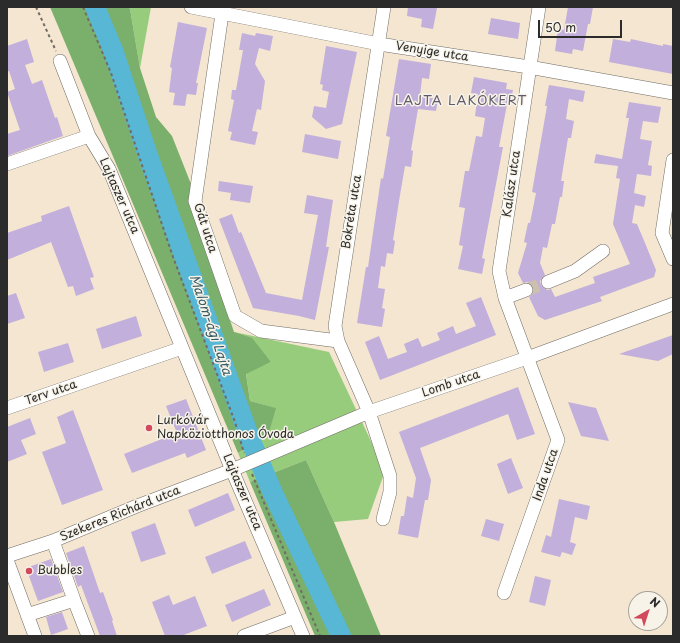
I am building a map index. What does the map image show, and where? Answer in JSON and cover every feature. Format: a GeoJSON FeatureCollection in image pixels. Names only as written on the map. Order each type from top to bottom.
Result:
{"type":"FeatureCollection","features":[{"type":"Feature","properties":{"kind":"street","name":"Venyige utca"},"geometry":{"type":"LineString","coordinates":[[191,7],[222,10],[379,44],[529,67],[673,93]]}},
{"type":"Feature","properties":{"kind":"street","name":"Bokréta utca"},"geometry":{"type":"LineString","coordinates":[[383,519],[390,492],[390,476],[369,412],[338,341],[335,326],[384,7]]}},
{"type":"Feature","properties":{"kind":"street","name":"Kalász utca"},"geometry":{"type":"LineString","coordinates":[[527,358],[505,298],[499,271],[539,7]]}},
{"type":"Feature","properties":{"kind":"street","name":"Gát utca"},"geometry":{"type":"LineString","coordinates":[[222,10],[195,201],[235,316],[261,331],[338,341]]}},
{"type":"Feature","properties":{"kind":"street","name":"Lajtaszer utca"},"geometry":{"type":"LineString","coordinates":[[60,61],[89,136],[109,169],[232,470],[303,636]]}},
{"type":"Feature","properties":{"kind":"street"},"geometry":{"type":"LineString","coordinates":[[7,164],[89,136]]}},
{"type":"Feature","properties":{"kind":"street"},"geometry":{"type":"LineString","coordinates":[[673,160],[662,233],[673,260]]}},
{"type":"Feature","properties":{"kind":"street"},"geometry":{"type":"LineString","coordinates":[[548,282],[575,271],[603,251]]}},
{"type":"Feature","properties":{"kind":"street"},"geometry":{"type":"LineString","coordinates":[[505,298],[526,290]]}},
{"type":"Feature","properties":{"kind":"street","name":"Lomb utca"},"geometry":{"type":"LineString","coordinates":[[232,470],[369,412],[527,358],[673,304]]}},
{"type":"Feature","properties":{"kind":"street","name":"Terv utca"},"geometry":{"type":"LineString","coordinates":[[7,408],[182,348]]}},
{"type":"Feature","properties":{"kind":"street","name":"Inda utca"},"geometry":{"type":"LineString","coordinates":[[504,593],[558,440],[527,358]]}},
{"type":"Feature","properties":{"kind":"street","name":"Szekeres Richárd utca"},"geometry":{"type":"LineString","coordinates":[[7,556],[54,541],[232,470]]}},
{"type":"Feature","properties":{"kind":"street"},"geometry":{"type":"LineString","coordinates":[[54,541],[88,636]]}},
{"type":"Feature","properties":{"kind":"street"},"geometry":{"type":"LineString","coordinates":[[7,560],[34,636]]}},
{"type":"Feature","properties":{"kind":"street"},"geometry":{"type":"LineString","coordinates":[[27,615],[74,600]]}},
{"type":"Feature","properties":{"kind":"street"},"geometry":{"type":"LineString","coordinates":[[244,636],[295,617]]}},
{"type":"Feature","properties":{"kind":"path"},"geometry":{"type":"LineString","coordinates":[[36,7],[60,61]]}},
{"type":"Feature","properties":{"kind":"path"},"geometry":{"type":"LineString","coordinates":[[83,7],[111,73],[173,257],[235,422],[247,464],[320,636]]}},
{"type":"Feature","properties":{"kind":"green space"},"geometry":{"type":"Polygon","coordinates":[[[50,7],[128,7],[130,9],[140,68],[156,117],[172,136],[191,184],[190,201],[234,332],[252,338],[271,362],[246,374],[250,401],[276,408],[268,436],[238,453],[50,7]]]}},
{"type":"Feature","properties":{"kind":"green space"},"geometry":{"type":"Polygon","coordinates":[[[128,7],[151,7],[140,68],[130,9],[128,7]]]}},
{"type":"Feature","properties":{"kind":"green space"},"geometry":{"type":"Polygon","coordinates":[[[234,332],[329,352],[385,471],[368,519],[334,522],[306,460],[250,482],[238,453],[268,436],[275,408],[250,401],[246,373],[271,362],[234,332]]]}},
{"type":"Feature","properties":{"kind":"green space"},"geometry":{"type":"Polygon","coordinates":[[[306,460],[334,522],[381,636],[315,636],[250,482],[306,460]]]}},
{"type":"Feature","properties":{"kind":"building"},"geometry":{"type":"Polygon","coordinates":[[[408,7],[437,8],[433,29],[421,27],[422,19],[407,16],[408,7]]]}},
{"type":"Feature","properties":{"kind":"building"},"geometry":{"type":"Polygon","coordinates":[[[568,7],[593,7],[583,51],[573,49],[572,54],[555,51],[558,29],[564,30],[568,7]]]}},
{"type":"Feature","properties":{"kind":"building"},"geometry":{"type":"Polygon","coordinates":[[[491,18],[520,23],[518,39],[488,34],[491,18]]]}},
{"type":"Feature","properties":{"kind":"building"},"geometry":{"type":"Polygon","coordinates":[[[178,22],[207,28],[196,83],[198,83],[196,95],[187,94],[185,106],[173,105],[175,93],[169,92],[172,68],[170,67],[178,22]]]}},
{"type":"Feature","properties":{"kind":"building"},"geometry":{"type":"Polygon","coordinates":[[[242,33],[255,36],[256,33],[273,36],[270,51],[259,48],[255,64],[265,81],[261,110],[257,109],[252,131],[258,132],[255,145],[230,140],[232,132],[228,131],[234,100],[231,99],[232,90],[236,90],[243,50],[239,50],[242,33]]]}},
{"type":"Feature","properties":{"kind":"building"},"geometry":{"type":"Polygon","coordinates":[[[27,39],[34,62],[25,65],[32,84],[42,80],[63,136],[7,156],[7,134],[20,130],[7,92],[15,89],[9,71],[7,72],[7,46],[27,39]]]}},
{"type":"Feature","properties":{"kind":"building"},"geometry":{"type":"Polygon","coordinates":[[[613,39],[630,42],[631,39],[663,46],[663,44],[673,46],[673,74],[609,62],[613,39]]]}},
{"type":"Feature","properties":{"kind":"building"},"geometry":{"type":"Polygon","coordinates":[[[326,46],[357,52],[342,124],[326,129],[312,117],[314,106],[326,108],[329,92],[322,90],[323,85],[320,84],[326,46]]]}},
{"type":"Feature","properties":{"kind":"building"},"geometry":{"type":"Polygon","coordinates":[[[399,59],[431,64],[429,79],[422,78],[420,96],[438,99],[436,111],[418,109],[411,150],[413,151],[411,167],[405,166],[393,240],[395,241],[393,254],[387,253],[385,267],[381,266],[378,288],[385,289],[382,308],[385,309],[382,327],[357,323],[366,267],[368,267],[381,178],[383,179],[390,137],[386,136],[399,59]]]}},
{"type":"Feature","properties":{"kind":"building"},"geometry":{"type":"Polygon","coordinates":[[[474,77],[507,83],[506,89],[513,90],[511,100],[508,99],[499,147],[503,147],[482,258],[485,259],[482,274],[458,269],[463,246],[459,245],[465,208],[459,207],[465,171],[469,171],[476,136],[482,137],[485,118],[475,116],[478,94],[471,93],[474,77]]]}},
{"type":"Feature","properties":{"kind":"building"},"geometry":{"type":"Polygon","coordinates":[[[549,85],[585,91],[583,102],[569,99],[566,119],[574,121],[571,138],[568,138],[561,181],[564,181],[562,197],[560,197],[555,224],[552,224],[547,248],[543,247],[540,263],[545,275],[540,281],[541,285],[547,290],[551,289],[555,297],[595,283],[593,277],[630,264],[613,224],[620,179],[616,178],[618,166],[594,163],[596,154],[622,159],[629,118],[626,118],[629,102],[661,107],[658,123],[643,121],[640,139],[652,141],[648,165],[652,166],[651,176],[637,174],[634,193],[646,196],[644,207],[635,205],[632,223],[637,224],[656,270],[654,277],[600,297],[602,301],[545,320],[538,316],[529,297],[534,292],[533,287],[528,282],[523,283],[518,273],[527,243],[524,242],[528,223],[530,223],[536,193],[532,192],[547,106],[545,106],[549,85]]]}},
{"type":"Feature","properties":{"kind":"building"},"geometry":{"type":"Polygon","coordinates":[[[305,134],[341,141],[338,159],[302,152],[305,134]]]}},
{"type":"Feature","properties":{"kind":"building"},"geometry":{"type":"Polygon","coordinates":[[[219,181],[253,186],[250,203],[230,200],[231,193],[218,191],[219,181]]]}},
{"type":"Feature","properties":{"kind":"building"},"geometry":{"type":"Polygon","coordinates":[[[307,195],[333,200],[326,247],[329,247],[315,320],[253,308],[219,219],[232,214],[266,293],[302,300],[318,215],[304,213],[307,195]]]}},
{"type":"Feature","properties":{"kind":"building"},"geometry":{"type":"Polygon","coordinates":[[[69,206],[94,277],[90,278],[94,289],[76,296],[73,286],[68,287],[51,242],[7,260],[7,233],[42,221],[41,216],[69,206]]]}},
{"type":"Feature","properties":{"kind":"building"},"geometry":{"type":"Polygon","coordinates":[[[16,293],[25,318],[7,324],[7,296],[16,293]]]}},
{"type":"Feature","properties":{"kind":"building"},"geometry":{"type":"Polygon","coordinates":[[[481,297],[496,335],[380,380],[365,342],[379,336],[388,359],[407,352],[404,344],[418,338],[422,347],[440,340],[437,333],[453,326],[456,334],[476,326],[466,303],[481,297]]]}},
{"type":"Feature","properties":{"kind":"building"},"geometry":{"type":"Polygon","coordinates":[[[136,316],[142,336],[102,349],[96,329],[136,316]]]}},
{"type":"Feature","properties":{"kind":"building"},"geometry":{"type":"Polygon","coordinates":[[[673,335],[673,354],[658,361],[619,354],[673,335]]]}},
{"type":"Feature","properties":{"kind":"building"},"geometry":{"type":"Polygon","coordinates":[[[68,343],[74,362],[44,372],[38,352],[68,343]]]}},
{"type":"Feature","properties":{"kind":"building"},"geometry":{"type":"Polygon","coordinates":[[[518,387],[535,434],[517,440],[508,414],[420,448],[431,480],[428,500],[425,500],[418,538],[398,534],[401,516],[404,516],[407,496],[413,498],[416,478],[399,432],[518,387]]]}},
{"type":"Feature","properties":{"kind":"building"},"geometry":{"type":"Polygon","coordinates":[[[186,399],[206,450],[187,458],[185,453],[132,473],[124,454],[177,433],[166,406],[186,399]]]}},
{"type":"Feature","properties":{"kind":"building"},"geometry":{"type":"Polygon","coordinates":[[[568,402],[596,408],[609,441],[581,436],[568,402]]]}},
{"type":"Feature","properties":{"kind":"building"},"geometry":{"type":"Polygon","coordinates":[[[73,410],[103,490],[62,505],[42,452],[66,443],[57,417],[73,410]]]}},
{"type":"Feature","properties":{"kind":"building"},"geometry":{"type":"Polygon","coordinates":[[[30,418],[36,434],[21,440],[27,454],[7,462],[7,427],[30,418]]]}},
{"type":"Feature","properties":{"kind":"building"},"geometry":{"type":"Polygon","coordinates":[[[511,458],[523,488],[508,494],[497,464],[511,458]]]}},
{"type":"Feature","properties":{"kind":"building"},"geometry":{"type":"Polygon","coordinates":[[[228,493],[235,510],[195,527],[188,510],[228,493]]]}},
{"type":"Feature","properties":{"kind":"building"},"geometry":{"type":"Polygon","coordinates":[[[559,499],[590,506],[587,520],[575,517],[570,542],[576,544],[572,555],[562,552],[560,557],[541,552],[546,535],[551,537],[559,499]]]}},
{"type":"Feature","properties":{"kind":"building"},"geometry":{"type":"Polygon","coordinates":[[[486,519],[504,524],[499,541],[481,536],[486,519]]]}},
{"type":"Feature","properties":{"kind":"building"},"geometry":{"type":"Polygon","coordinates":[[[155,523],[166,554],[141,562],[131,532],[155,523]]]}},
{"type":"Feature","properties":{"kind":"building"},"geometry":{"type":"Polygon","coordinates":[[[245,541],[252,558],[212,574],[205,557],[245,541]]]}},
{"type":"Feature","properties":{"kind":"building"},"geometry":{"type":"Polygon","coordinates":[[[84,546],[100,593],[103,592],[117,636],[100,636],[81,585],[78,587],[66,553],[84,546]]]}},
{"type":"Feature","properties":{"kind":"building"},"geometry":{"type":"Polygon","coordinates":[[[51,559],[63,592],[38,601],[26,568],[51,559]]]}},
{"type":"Feature","properties":{"kind":"building"},"geometry":{"type":"Polygon","coordinates":[[[535,576],[551,580],[545,606],[529,602],[535,576]]]}},
{"type":"Feature","properties":{"kind":"building"},"geometry":{"type":"Polygon","coordinates":[[[264,589],[271,605],[232,622],[225,605],[264,589]]]}},
{"type":"Feature","properties":{"kind":"building"},"geometry":{"type":"Polygon","coordinates":[[[169,595],[173,605],[195,596],[207,626],[181,636],[165,636],[152,602],[169,595]]]}},
{"type":"Feature","properties":{"kind":"building"},"geometry":{"type":"Polygon","coordinates":[[[62,612],[68,629],[51,635],[46,617],[62,612]]]}},
{"type":"Feature","properties":{"kind":"waterway","name":"Malom-ági Lajta"},"geometry":{"type":"LineString","coordinates":[[95,7],[113,50],[147,153],[250,439],[272,491],[341,636]]}},
{"type":"Feature","properties":{"kind":"tunnel"},"geometry":{"type":"LineString","coordinates":[[526,290],[548,282]]}},
{"type":"Feature","properties":{"kind":"place","name":"Lurkóvár Napköziotthonos Óvoda"},"geometry":{"type":"Point","coordinates":[149,428]}},
{"type":"Feature","properties":{"kind":"place","name":"Bubbles"},"geometry":{"type":"Point","coordinates":[29,571]}},
{"type":"Feature","properties":{"kind":"district","name":"LAJTA LAKÓKERT"},"geometry":{"type":"Point","coordinates":[461,101]}}]}
